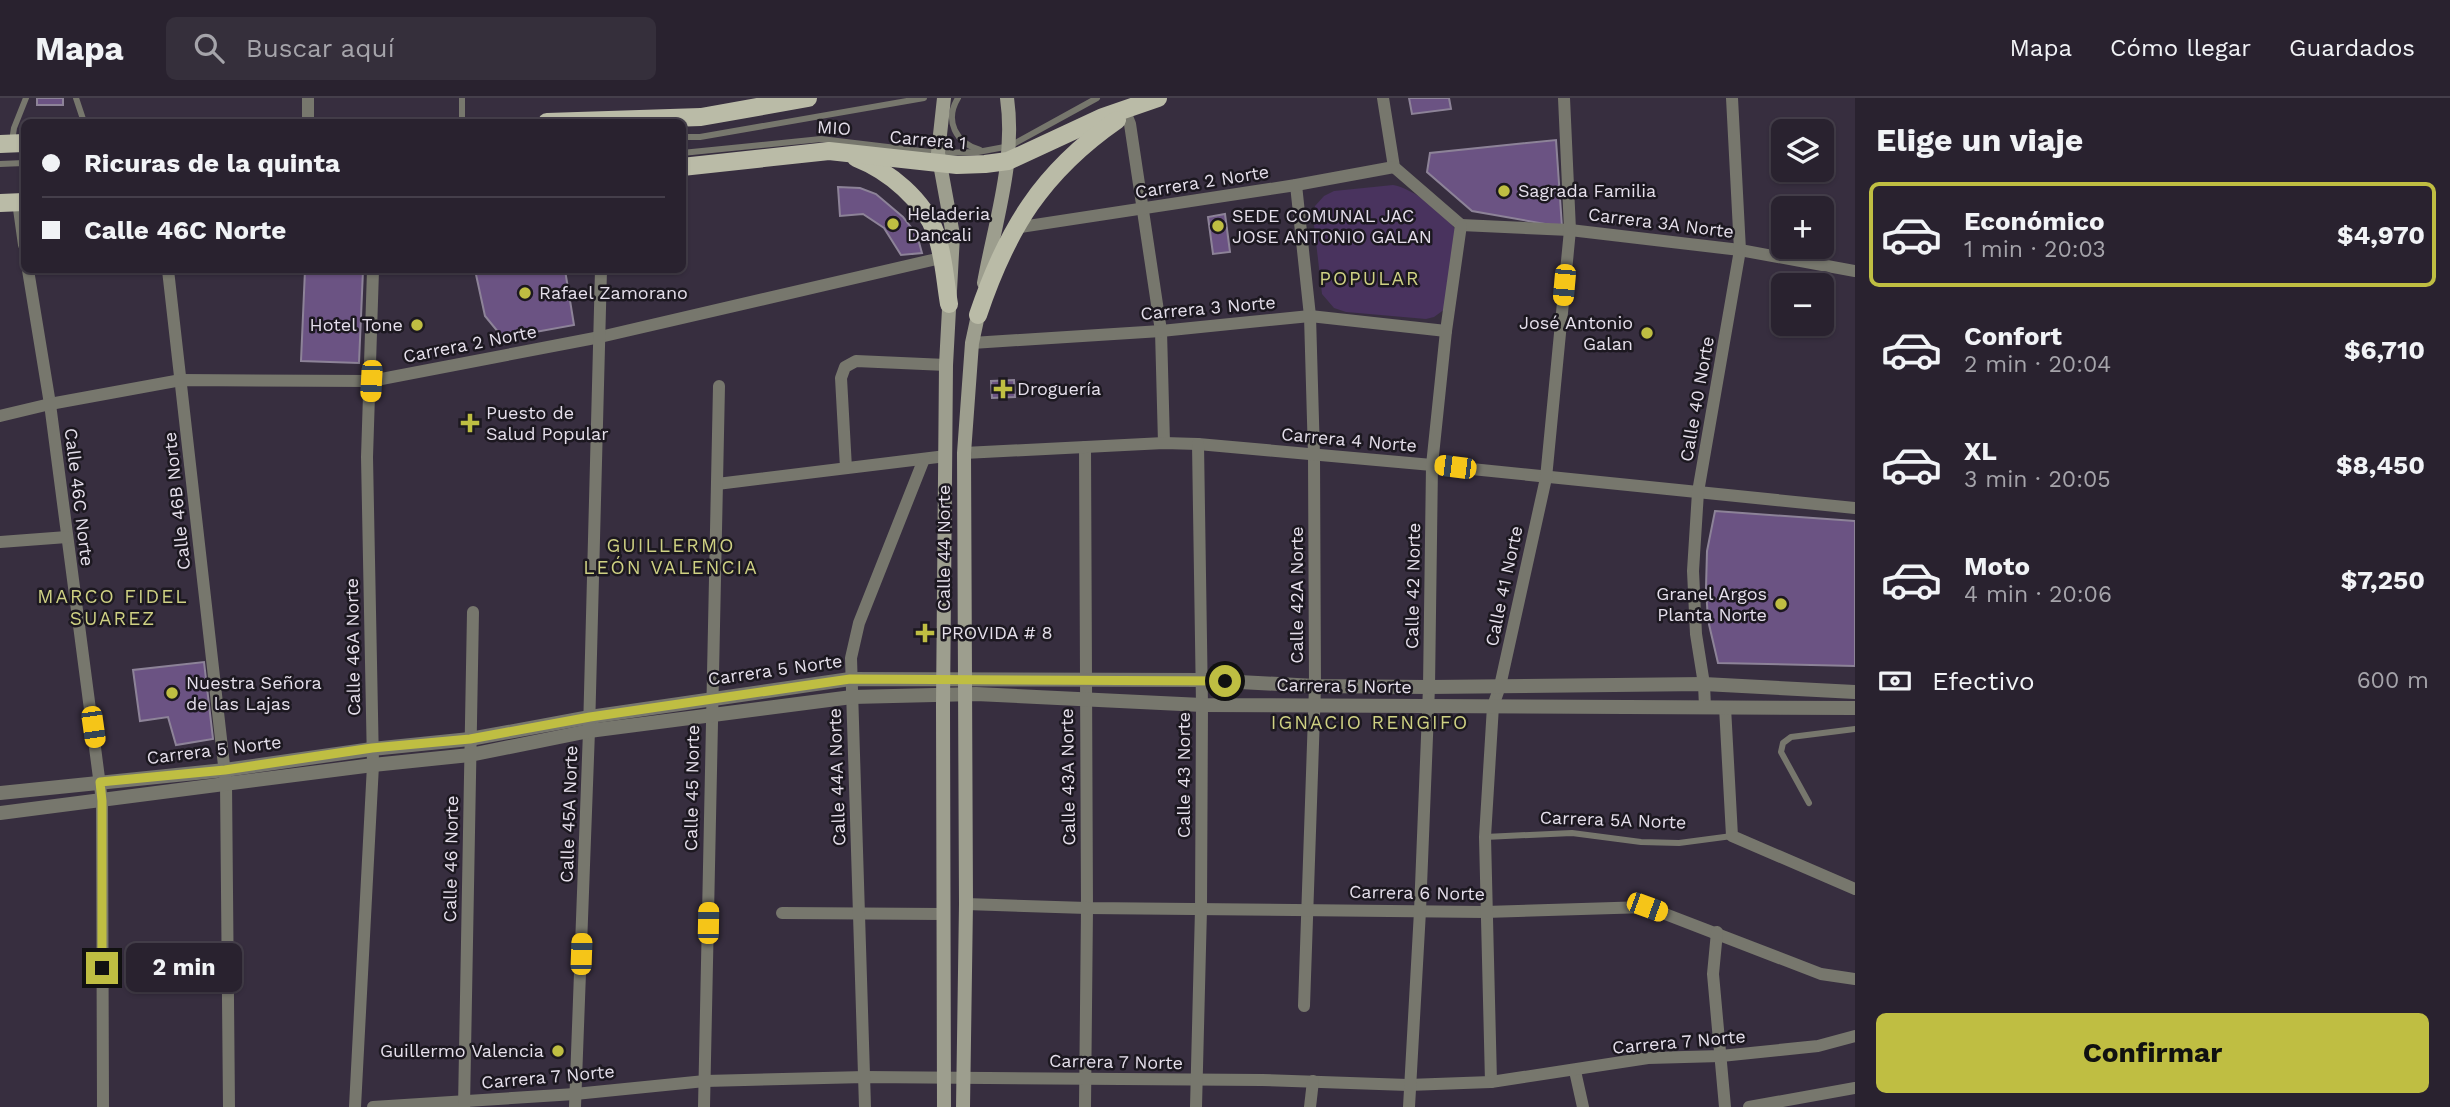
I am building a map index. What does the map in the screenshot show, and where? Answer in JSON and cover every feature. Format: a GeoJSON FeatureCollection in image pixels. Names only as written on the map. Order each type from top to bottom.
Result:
{"type":"FeatureCollection","features":[{"type":"Feature","properties":{"kind":"main road"},"geometry":{"type":"LineString","coordinates":[[639,119],[701,117],[808,98]]}},
{"type":"Feature","properties":{"kind":"main road","name":"Calle 44 Norte"},"geometry":{"type":"LineString","coordinates":[[944,98],[938,158],[953,234],[946,365],[943,678],[944,1107]]}},
{"type":"Feature","properties":{"kind":"main road","name":"Calle 44 Norte"},"geometry":{"type":"LineString","coordinates":[[963,1107],[966,904],[964,453],[972,343],[1011,127],[1007,98]]}},
{"type":"Feature","properties":{"kind":"main road"},"geometry":{"type":"LineString","coordinates":[[978,315],[993,270],[1014,228],[1044,185],[1096,135],[1126,114],[1156,99]]}},
{"type":"Feature","properties":{"kind":"main road","name":"Carrera 1"},"geometry":{"type":"LineString","coordinates":[[686,167],[829,151],[938,158],[968,165],[1156,99]]}},
{"type":"Feature","properties":{"kind":"main road"},"geometry":{"type":"LineString","coordinates":[[829,151],[886,173],[908,192],[931,223],[937,236],[949,304]]}},
{"type":"Feature","properties":{"kind":"street"},"geometry":{"type":"LineString","coordinates":[[308,98],[308,119]]}},
{"type":"Feature","properties":{"kind":"street"},"geometry":{"type":"LineString","coordinates":[[1383,98],[1394,167],[1461,225]]}},
{"type":"Feature","properties":{"kind":"street","name":"Calle 41 Norte"},"geometry":{"type":"LineString","coordinates":[[1490,1082],[1485,837],[1493,706],[1500,686],[1546,478],[1570,230],[1564,98]]}},
{"type":"Feature","properties":{"kind":"street","name":"Calle 40 Norte"},"geometry":{"type":"LineString","coordinates":[[1705,707],[1696,634],[1693,571],[1698,492],[1741,250],[1732,98]]}},
{"type":"Feature","properties":{"kind":"street"},"geometry":{"type":"LineString","coordinates":[[1126,114],[1130,124],[1161,331],[1164,443]]}},
{"type":"Feature","properties":{"kind":"street","name":"Carrera 2 Norte"},"geometry":{"type":"LineString","coordinates":[[1014,228],[1296,185],[1394,167]]}},
{"type":"Feature","properties":{"kind":"street","name":"Calle 42A Norte"},"geometry":{"type":"LineString","coordinates":[[1296,185],[1310,316],[1314,454],[1315,704],[1304,1006]]}},
{"type":"Feature","properties":{"kind":"street"},"geometry":{"type":"LineString","coordinates":[[17,200],[21,225]]}},
{"type":"Feature","properties":{"kind":"street","name":"Carrera 3A Norte"},"geometry":{"type":"LineString","coordinates":[[1461,225],[1570,230],[1741,250],[1855,271]]}},
{"type":"Feature","properties":{"kind":"street","name":"Calle 42 Norte"},"geometry":{"type":"LineString","coordinates":[[1409,1107],[1429,687],[1432,465],[1446,331],[1461,225]]}},
{"type":"Feature","properties":{"kind":"street","name":"Carrera 2 Norte"},"geometry":{"type":"LineString","coordinates":[[0,416],[181,380],[371,381],[600,337],[941,258]]}},
{"type":"Feature","properties":{"kind":"street","name":"Calle 46C Norte"},"geometry":{"type":"LineString","coordinates":[[29,273],[50,404],[102,801],[103,1107]]}},
{"type":"Feature","properties":{"kind":"street","name":"Calle 46B Norte"},"geometry":{"type":"LineString","coordinates":[[168,273],[225,776],[229,1107]]}},
{"type":"Feature","properties":{"kind":"street","name":"Calle 46A Norte"},"geometry":{"type":"LineString","coordinates":[[355,1107],[373,765],[367,457],[373,273]]}},
{"type":"Feature","properties":{"kind":"street","name":"Calle 45A Norte"},"geometry":{"type":"LineString","coordinates":[[575,1100],[589,724],[601,273]]}},
{"type":"Feature","properties":{"kind":"street","name":"Carrera 3 Norte"},"geometry":{"type":"LineString","coordinates":[[972,343],[1161,331],[1310,316],[1446,331]]}},
{"type":"Feature","properties":{"kind":"street"},"geometry":{"type":"LineString","coordinates":[[846,468],[841,379],[845,367],[856,361],[946,365]]}},
{"type":"Feature","properties":{"kind":"street","name":"Calle 45 Norte"},"geometry":{"type":"LineString","coordinates":[[704,1107],[719,386]]}},
{"type":"Feature","properties":{"kind":"street","name":"Carrera 4 Norte"},"geometry":{"type":"LineString","coordinates":[[964,453],[1164,443],[1198,444],[1855,508]]}},
{"type":"Feature","properties":{"kind":"street","name":"Calle 43 Norte"},"geometry":{"type":"LineString","coordinates":[[1196,1107],[1202,705],[1198,444]]}},
{"type":"Feature","properties":{"kind":"street","name":"Calle 43A Norte"},"geometry":{"type":"LineString","coordinates":[[1085,447],[1085,1107]]}},
{"type":"Feature","properties":{"kind":"street"},"geometry":{"type":"LineString","coordinates":[[717,484],[946,456]]}},
{"type":"Feature","properties":{"kind":"street","name":"Calle 44A Norte"},"geometry":{"type":"LineString","coordinates":[[865,1107],[851,658],[859,623],[924,459]]}},
{"type":"Feature","properties":{"kind":"street"},"geometry":{"type":"LineString","coordinates":[[0,542],[67,537]]}},
{"type":"Feature","properties":{"kind":"street","name":"Calle 46 Norte"},"geometry":{"type":"LineString","coordinates":[[464,1105],[472,612]]}},
{"type":"Feature","properties":{"kind":"street","name":"Carrera 5 Norte"},"geometry":{"type":"LineString","coordinates":[[0,793],[100,782],[225,776],[470,755],[589,724],[712,698],[850,679],[1202,680],[1315,686],[1429,687],[1704,684],[1855,692]]}},
{"type":"Feature","properties":{"kind":"street","name":"Carrera 5 Norte"},"geometry":{"type":"LineString","coordinates":[[0,813],[102,801],[372,748],[852,697],[965,694],[1202,705],[1855,708]]}},
{"type":"Feature","properties":{"kind":"street"},"geometry":{"type":"LineString","coordinates":[[1725,707],[1732,836],[1855,889]]}},
{"type":"Feature","properties":{"kind":"street","name":"Carrera 6 Norte"},"geometry":{"type":"LineString","coordinates":[[966,904],[1087,908],[1485,912],[1647,907],[1821,974],[1855,979]]}},
{"type":"Feature","properties":{"kind":"street"},"geometry":{"type":"LineString","coordinates":[[782,914],[943,914]]}},
{"type":"Feature","properties":{"kind":"street"},"geometry":{"type":"LineString","coordinates":[[1717,932],[1713,974],[1725,1107]]}},
{"type":"Feature","properties":{"kind":"street","name":"Carrera 7 Norte"},"geometry":{"type":"LineString","coordinates":[[373,1107],[575,1100],[705,1081],[865,1077],[1313,1081],[1408,1085],[1490,1082],[1648,1058],[1721,1056],[1818,1046],[1855,1036]]}},
{"type":"Feature","properties":{"kind":"street"},"geometry":{"type":"LineString","coordinates":[[1574,1071],[1583,1107]]}},
{"type":"Feature","properties":{"kind":"street"},"geometry":{"type":"LineString","coordinates":[[1310,1107],[1313,1081]]}},
{"type":"Feature","properties":{"kind":"street"},"geometry":{"type":"LineString","coordinates":[[1749,1107],[1855,1088]]}},
{"type":"Feature","properties":{"kind":"lane"},"geometry":{"type":"LineString","coordinates":[[12,143],[13,128],[26,98]]}},
{"type":"Feature","properties":{"kind":"lane"},"geometry":{"type":"LineString","coordinates":[[76,98],[83,119]]}},
{"type":"Feature","properties":{"kind":"lane"},"geometry":{"type":"LineString","coordinates":[[461,119],[462,98]]}},
{"type":"Feature","properties":{"kind":"lane","name":"MIO"},"geometry":{"type":"LineString","coordinates":[[686,137],[699,137],[923,98]]}},
{"type":"Feature","properties":{"kind":"lane"},"geometry":{"type":"LineString","coordinates":[[958,98],[951,117],[959,138],[968,146],[979,150],[1006,152],[1097,98]]}},
{"type":"Feature","properties":{"kind":"lane","name":"MIO"},"geometry":{"type":"LineString","coordinates":[[686,153],[821,139],[938,158]]}},
{"type":"Feature","properties":{"kind":"lane"},"geometry":{"type":"LineString","coordinates":[[0,164],[21,163]]}},
{"type":"Feature","properties":{"kind":"lane"},"geometry":{"type":"LineString","coordinates":[[0,195],[17,200]]}},
{"type":"Feature","properties":{"kind":"lane"},"geometry":{"type":"LineString","coordinates":[[1809,803],[1781,752],[1783,743],[1791,737],[1855,729]]}},
{"type":"Feature","properties":{"kind":"lane","name":"Carrera 5A Norte"},"geometry":{"type":"LineString","coordinates":[[1485,837],[1572,833],[1640,842],[1679,843],[1732,836]]}},
{"type":"Feature","properties":{"kind":"shaded area"},"geometry":{"type":"Polygon","coordinates":[[[1393,185],[1427,202],[1455,229],[1445,309],[1434,317],[1426,319],[1346,312],[1334,308],[1322,294],[1313,216],[1315,206],[1324,196],[1334,191],[1393,185]]]}},
{"type":"Feature","properties":{"kind":"building"},"geometry":{"type":"Polygon","coordinates":[[[37,98],[63,98],[63,105],[37,105],[37,98]]]}},
{"type":"Feature","properties":{"kind":"building"},"geometry":{"type":"Polygon","coordinates":[[[1409,98],[1449,98],[1451,109],[1412,114],[1409,98]]]}},
{"type":"Feature","properties":{"kind":"building","name":"Sagrada Familia"},"geometry":{"type":"Polygon","coordinates":[[[1556,140],[1562,227],[1472,211],[1427,172],[1430,153],[1556,140]]]}},
{"type":"Feature","properties":{"kind":"building","name":"Heladeria Dancali"},"geometry":{"type":"Polygon","coordinates":[[[838,187],[860,188],[876,194],[903,217],[917,235],[922,253],[901,255],[884,228],[863,214],[840,216],[838,187]]]}},
{"type":"Feature","properties":{"kind":"building","name":"SEDE COMUNAL JAC JOSE ANTONIO GALAN"},"geometry":{"type":"Polygon","coordinates":[[[1225,214],[1230,252],[1213,254],[1208,217],[1225,214]]]}},
{"type":"Feature","properties":{"kind":"building"},"geometry":{"type":"Polygon","coordinates":[[[305,273],[363,273],[359,363],[301,361],[305,273]]]}},
{"type":"Feature","properties":{"kind":"building","name":"Rafael Zamorano"},"geometry":{"type":"Polygon","coordinates":[[[476,273],[565,273],[574,325],[503,338],[485,316],[476,273]]]}},
{"type":"Feature","properties":{"kind":"building","name":"Droguería"},"geometry":{"type":"Polygon","coordinates":[[[1014,380],[1015,397],[992,398],[991,381],[1014,380]]]}},
{"type":"Feature","properties":{"kind":"building","name":"Granel Argos Planta Norte"},"geometry":{"type":"Polygon","coordinates":[[[1715,511],[1855,521],[1855,666],[1718,663],[1708,620],[1706,588],[1707,551],[1715,511]]]}},
{"type":"Feature","properties":{"kind":"building","name":"Nuestra Señora de las Lajas"},"geometry":{"type":"Polygon","coordinates":[[[204,662],[213,739],[176,745],[168,717],[140,721],[133,670],[204,662]]]}},
{"type":"Feature","properties":{"kind":"place","name":"Sagrada Familia"},"geometry":{"type":"Point","coordinates":[1504,191]}},
{"type":"Feature","properties":{"kind":"place","name":"Heladeria Dancali"},"geometry":{"type":"Point","coordinates":[893,224]}},
{"type":"Feature","properties":{"kind":"place","name":"SEDE COMUNAL JAC JOSE ANTONIO GALAN"},"geometry":{"type":"Point","coordinates":[1218,226]}},
{"type":"Feature","properties":{"kind":"place","name":"Rafael Zamorano"},"geometry":{"type":"Point","coordinates":[525,293]}},
{"type":"Feature","properties":{"kind":"place","name":"Hotel Tone"},"geometry":{"type":"Point","coordinates":[417,325]}},
{"type":"Feature","properties":{"kind":"place","name":"José Antonio Galan"},"geometry":{"type":"Point","coordinates":[1647,333]}},
{"type":"Feature","properties":{"kind":"place","name":"Droguería"},"geometry":{"type":"Point","coordinates":[1003,389]}},
{"type":"Feature","properties":{"kind":"place","name":"Puesto de Salud Popular"},"geometry":{"type":"Point","coordinates":[470,423]}},
{"type":"Feature","properties":{"kind":"place","name":"Granel Argos Planta Norte"},"geometry":{"type":"Point","coordinates":[1781,604]}},
{"type":"Feature","properties":{"kind":"place","name":"PROVIDA # 8"},"geometry":{"type":"Point","coordinates":[925,633]}},
{"type":"Feature","properties":{"kind":"place","name":"Nuestra Señora de las Lajas"},"geometry":{"type":"Point","coordinates":[172,693]}},
{"type":"Feature","properties":{"kind":"place","name":"Guillermo Valencia"},"geometry":{"type":"Point","coordinates":[558,1051]}},
{"type":"Feature","properties":{"kind":"district","name":"POPULAR"},"geometry":{"type":"Point","coordinates":[1370,278]}},
{"type":"Feature","properties":{"kind":"district","name":"GUILLERMO LEÓN VALENCIA"},"geometry":{"type":"Point","coordinates":[671,556]}},
{"type":"Feature","properties":{"kind":"district","name":"MARCO FIDEL SUAREZ"},"geometry":{"type":"Point","coordinates":[113,607]}},
{"type":"Feature","properties":{"kind":"district","name":"IGNACIO RENGIFO"},"geometry":{"type":"Point","coordinates":[1370,722]}},
{"type":"Feature","properties":{"kind":"route"},"geometry":{"type":"LineString","coordinates":[[102,968],[100,782],[225,770],[372,748],[470,739],[590,717],[850,679],[1225,681]]}}]}
